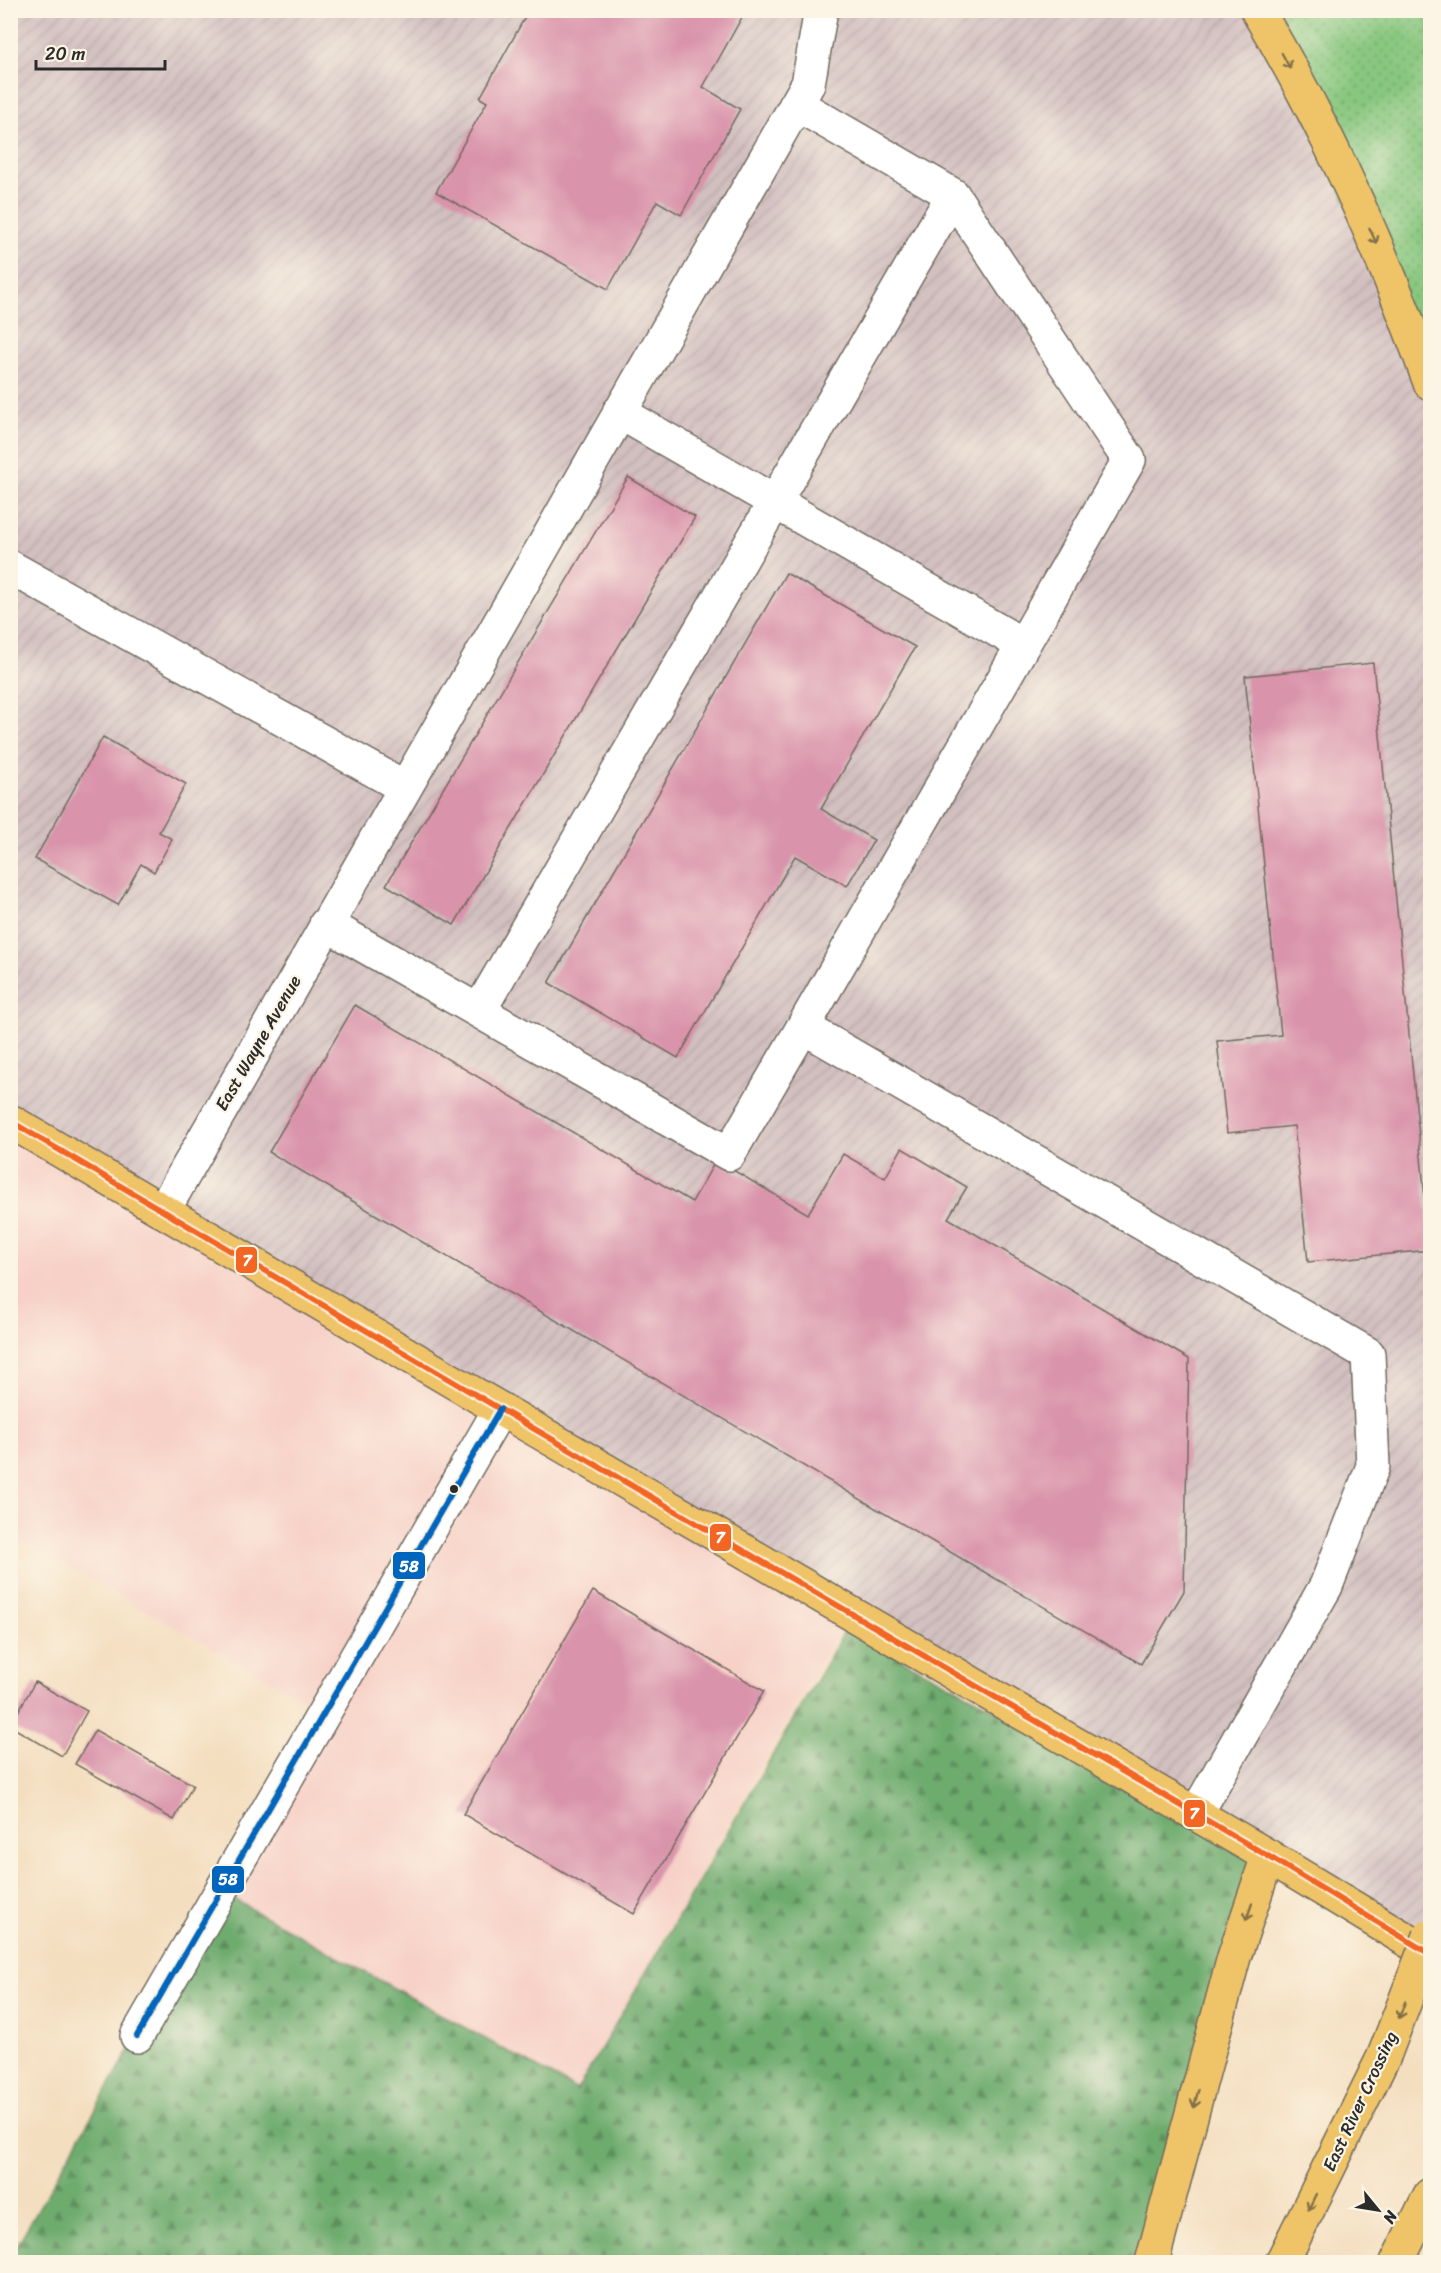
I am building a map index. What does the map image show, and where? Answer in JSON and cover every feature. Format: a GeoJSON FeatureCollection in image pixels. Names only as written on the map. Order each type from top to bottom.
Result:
{"type":"FeatureCollection","features":[{"type":"Feature","properties":{"kind":"main road"},"geometry":{"type":"LineString","coordinates":[[1257,10],[1277,43],[1346,175],[1402,304],[1431,383]]}},
{"type":"Feature","properties":{"kind":"main road"},"geometry":{"type":"LineString","coordinates":[[10,1121],[1268,1856],[1431,1954]]}},
{"type":"Feature","properties":{"kind":"main road"},"geometry":{"type":"LineString","coordinates":[[1152,2262],[1234,1958],[1268,1856]]}},
{"type":"Feature","properties":{"kind":"main road","name":"East River Crossing"},"geometry":{"type":"LineString","coordinates":[[1282,2262],[1384,2056],[1431,1936]]}},
{"type":"Feature","properties":{"kind":"main road"},"geometry":{"type":"LineString","coordinates":[[1397,2262],[1431,2195]]}},
{"type":"Feature","properties":{"kind":"street","name":"East Wayne Avenue"},"geometry":{"type":"LineString","coordinates":[[163,1211],[808,84],[821,10]]}},
{"type":"Feature","properties":{"kind":"street"},"geometry":{"type":"LineString","coordinates":[[326,924],[729,1154],[1023,645],[1129,460],[952,195],[796,104]]}},
{"type":"Feature","properties":{"kind":"street"},"geometry":{"type":"LineString","coordinates":[[479,1011],[952,195]]}},
{"type":"Feature","properties":{"kind":"street"},"geometry":{"type":"LineString","coordinates":[[619,412],[1023,645]]}},
{"type":"Feature","properties":{"kind":"street"},"geometry":{"type":"LineString","coordinates":[[10,567],[404,787]]}},
{"type":"Feature","properties":{"kind":"street"},"geometry":{"type":"LineString","coordinates":[[802,1027],[1368,1354],[1373,1466],[1326,1586],[1196,1814]]}},
{"type":"Feature","properties":{"kind":"street"},"geometry":{"type":"LineString","coordinates":[[137,2036],[500,1409]]}},
{"type":"Feature","properties":{"kind":"shaded area"},"geometry":{"type":"Polygon","coordinates":[[[11,11],[1257,11],[1430,383],[1430,1936],[11,1121],[11,11]]]}},
{"type":"Feature","properties":{"kind":"shaded area"},"geometry":{"type":"Polygon","coordinates":[[[11,1121],[850,1613],[576,2090],[221,1892],[325,1711],[11,1535],[11,1121]]]}},
{"type":"Feature","properties":{"kind":"green space"},"geometry":{"type":"Polygon","coordinates":[[[1257,11],[1430,11],[1430,383],[1257,11]]]}},
{"type":"Feature","properties":{"kind":"green space"},"geometry":{"type":"Polygon","coordinates":[[[846,1629],[1268,1856],[1152,2262],[11,2262],[11,2256],[221,1892],[577,2090],[846,1629]]]}},
{"type":"Feature","properties":{"kind":"building"},"geometry":{"type":"Polygon","coordinates":[[[529,10],[746,10],[703,87],[740,109],[681,215],[657,201],[608,289],[436,192],[487,102],[480,98],[529,10]]]}},
{"type":"Feature","properties":{"kind":"building"},"geometry":{"type":"Polygon","coordinates":[[[628,477],[695,517],[454,925],[386,885],[628,477]]]}},
{"type":"Feature","properties":{"kind":"building"},"geometry":{"type":"Polygon","coordinates":[[[786,573],[915,647],[821,809],[874,840],[847,886],[795,856],[678,1058],[549,983],[786,573]]]}},
{"type":"Feature","properties":{"kind":"building"},"geometry":{"type":"Polygon","coordinates":[[[1373,663],[1430,1250],[1308,1262],[1294,1126],[1227,1133],[1217,1041],[1281,1035],[1245,676],[1373,663]]]}},
{"type":"Feature","properties":{"kind":"building"},"geometry":{"type":"Polygon","coordinates":[[[103,737],[186,784],[159,832],[172,839],[154,872],[141,864],[118,905],[35,859],[103,737]]]}},
{"type":"Feature","properties":{"kind":"building"},"geometry":{"type":"Polygon","coordinates":[[[355,1005],[692,1202],[716,1160],[808,1214],[843,1154],[885,1178],[902,1148],[967,1187],[948,1218],[1189,1359],[1184,1591],[1141,1664],[269,1152],[355,1005]]]}},
{"type":"Feature","properties":{"kind":"building"},"geometry":{"type":"Polygon","coordinates":[[[593,1591],[764,1691],[634,1914],[463,1814],[593,1591]]]}},
{"type":"Feature","properties":{"kind":"building"},"geometry":{"type":"Polygon","coordinates":[[[35,1682],[87,1711],[62,1756],[10,1726],[35,1682]]]}},
{"type":"Feature","properties":{"kind":"building"},"geometry":{"type":"Polygon","coordinates":[[[95,1730],[193,1785],[174,1820],[75,1764],[95,1730]]]}},
{"type":"Feature","properties":{"kind":"transit line","name":"7"},"geometry":{"type":"LineString","coordinates":[[10,1121],[1268,1856],[1430,1954]]}},
{"type":"Feature","properties":{"kind":"transit line","name":"58"},"geometry":{"type":"LineString","coordinates":[[137,2036],[500,1409]]}}]}
